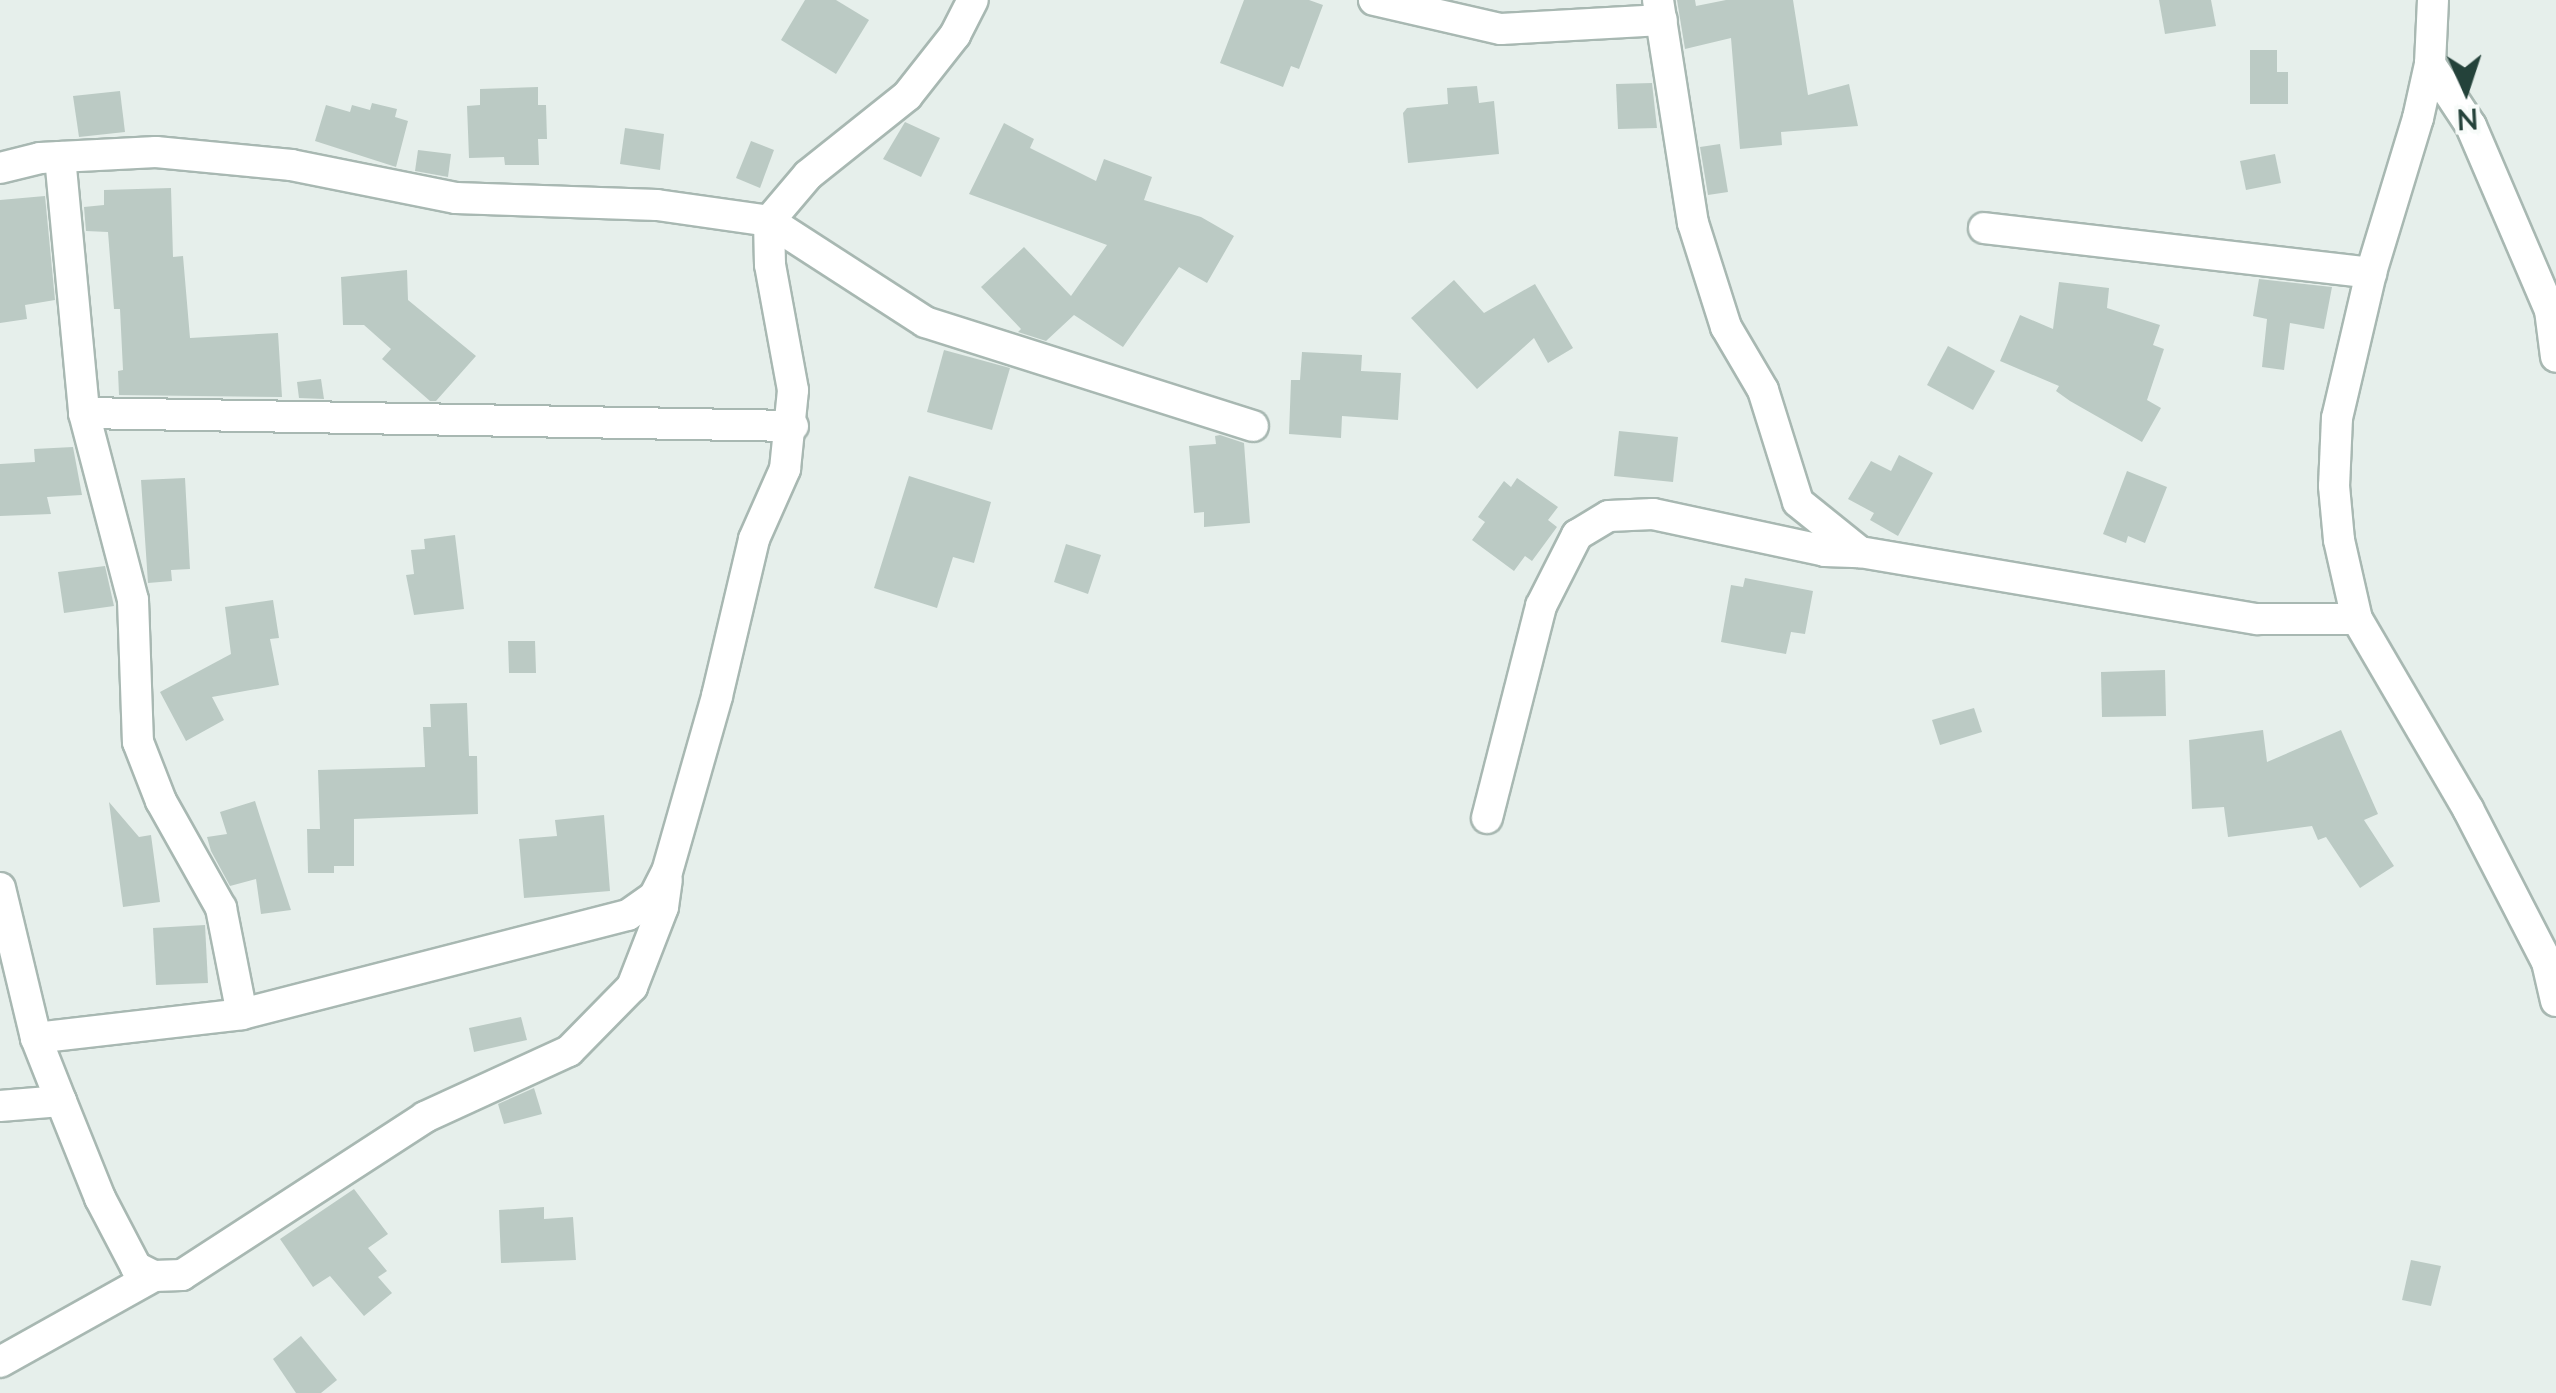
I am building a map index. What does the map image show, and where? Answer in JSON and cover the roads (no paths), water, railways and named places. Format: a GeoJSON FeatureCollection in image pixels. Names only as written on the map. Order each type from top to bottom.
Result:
{"type":"FeatureCollection","features":[{"type":"Feature","properties":{"kind":"street"},"geometry":{"type":"LineString","coordinates":[[0,1362],[154,1276],[182,1275],[425,1116],[569,1050],[632,987],[664,907],[668,872],[717,696],[754,540],[785,469],[793,390],[770,265],[769,222],[808,175],[907,96],[955,35],[972,0]]}},
{"type":"Feature","properties":{"kind":"street"},"geometry":{"type":"LineString","coordinates":[[1374,0],[1501,29],[1660,10],[1694,222],[1726,327],[1763,390],[1798,502],[1860,552]]}},
{"type":"Feature","properties":{"kind":"street"},"geometry":{"type":"LineString","coordinates":[[2433,0],[2430,64],[2371,274],[2337,418],[2334,469],[2340,540],[2357,619],[2468,809],[2547,962],[2556,1000]]}},
{"type":"Feature","properties":{"kind":"street"},"geometry":{"type":"LineString","coordinates":[[2430,64],[2471,126],[2550,310],[2556,357]]}},
{"type":"Feature","properties":{"kind":"street"},"geometry":{"type":"LineString","coordinates":[[0,168],[60,158],[156,152],[291,165],[456,198],[657,205],[769,222],[925,322],[1253,426]]}},
{"type":"Feature","properties":{"kind":"street"},"geometry":{"type":"LineString","coordinates":[[60,158],[84,413],[134,600],[138,742],[161,801],[221,908],[242,1014]]}},
{"type":"Feature","properties":{"kind":"street"},"geometry":{"type":"LineString","coordinates":[[1984,228],[2371,274]]}},
{"type":"Feature","properties":{"kind":"street"},"geometry":{"type":"LineString","coordinates":[[84,413],[792,426]]}},
{"type":"Feature","properties":{"kind":"street"},"geometry":{"type":"LineString","coordinates":[[1486,818],[1541,606],[1577,535],[1609,516],[1653,514],[1826,551],[1860,552],[2256,619],[2357,619]]}},
{"type":"Feature","properties":{"kind":"street"},"geometry":{"type":"LineString","coordinates":[[36,1038],[242,1014],[628,915],[654,897],[668,872]]}},
{"type":"Feature","properties":{"kind":"street"},"geometry":{"type":"LineString","coordinates":[[0,888],[36,1038],[61,1101],[100,1198],[136,1266],[154,1276]]}},
{"type":"Feature","properties":{"kind":"street"},"geometry":{"type":"LineString","coordinates":[[0,1106],[61,1101]]}}]}
